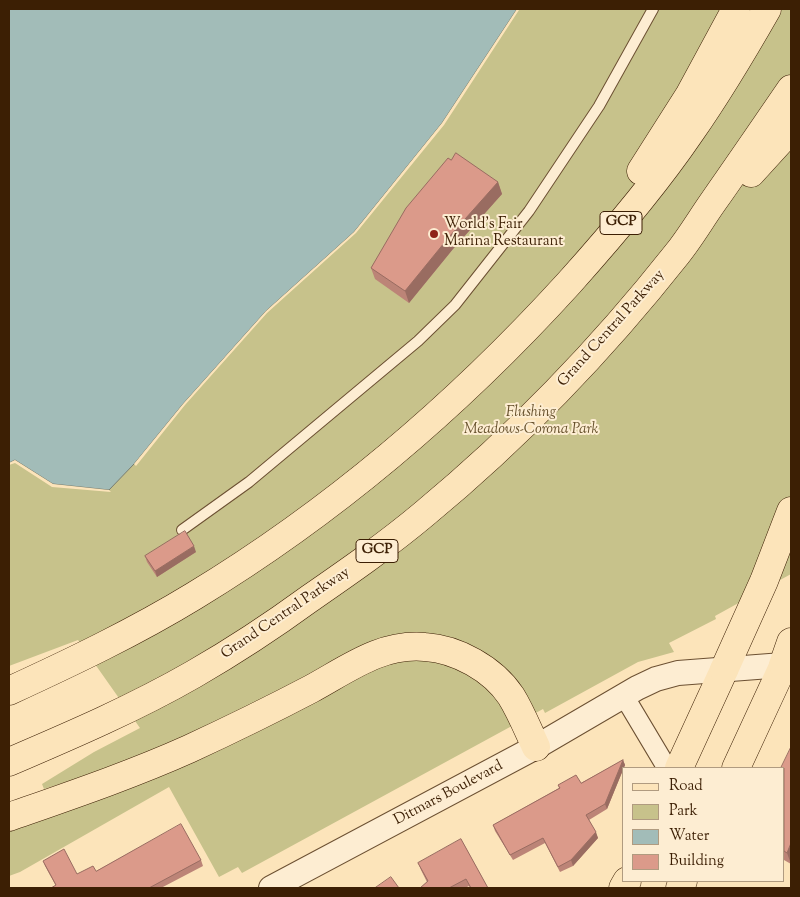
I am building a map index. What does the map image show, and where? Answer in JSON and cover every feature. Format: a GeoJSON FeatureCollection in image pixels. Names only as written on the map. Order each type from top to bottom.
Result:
{"type":"FeatureCollection","features":[{"type":"Feature","properties":{"kind":"main road","name":"GCP"},"geometry":{"type":"LineString","coordinates":[[442,410],[531,316],[596,236],[672,122],[736,9]]}},
{"type":"Feature","properties":{"kind":"main road","name":"GCP"},"geometry":{"type":"LineString","coordinates":[[9,691],[101,648],[221,579],[279,540],[362,479],[442,410],[535,320],[626,217],[669,162],[709,106],[767,9]]}},
{"type":"Feature","properties":{"kind":"main road","name":"Grand Central Parkway"},"geometry":{"type":"LineString","coordinates":[[9,762],[68,737],[193,675],[282,619],[394,538],[463,480],[530,418],[606,338],[679,252],[791,89]]}},
{"type":"Feature","properties":{"kind":"main road"},"geometry":{"type":"LineString","coordinates":[[679,252],[791,129]]}},
{"type":"Feature","properties":{"kind":"main road"},"geometry":{"type":"LineString","coordinates":[[679,767],[764,580],[791,511]]}},
{"type":"Feature","properties":{"kind":"main road"},"geometry":{"type":"LineString","coordinates":[[9,817],[187,750],[304,692],[378,652],[408,646],[442,649],[471,661],[486,671],[510,695],[536,747]]}},
{"type":"Feature","properties":{"kind":"main road"},"geometry":{"type":"LineString","coordinates":[[736,767],[789,655]]}},
{"type":"Feature","properties":{"kind":"street","name":"Ditmars Boulevard"},"geometry":{"type":"LineString","coordinates":[[271,888],[536,747],[656,679],[672,675],[724,670],[789,655]]}},
{"type":"Feature","properties":{"kind":"street"},"geometry":{"type":"LineString","coordinates":[[624,696],[666,767]]}},
{"type":"Feature","properties":{"kind":"lane"},"geometry":{"type":"LineString","coordinates":[[182,530],[249,482],[418,341],[455,304],[529,211],[594,114],[653,9]]}},
{"type":"Feature","properties":{"kind":"green space","name":"Flushing Meadows-Corona Park"},"geometry":{"type":"Polygon","coordinates":[[[428,9],[791,9],[791,574],[715,616],[716,619],[669,643],[674,652],[638,662],[545,713],[543,709],[242,873],[238,867],[219,877],[169,787],[20,872],[9,876],[9,826],[142,758],[44,789],[42,784],[94,752],[140,728],[78,640],[9,666],[9,440],[428,9]]]}},
{"type":"Feature","properties":{"kind":"water"},"geometry":{"type":"Polygon","coordinates":[[[9,9],[517,9],[442,123],[354,232],[266,311],[183,404],[134,464],[109,490],[53,484],[15,460],[9,463],[9,9]]]}},
{"type":"Feature","properties":{"kind":"pier"},"geometry":{"type":"Polygon","coordinates":[[[517,9],[519,10],[444,125],[356,233],[267,313],[185,405],[136,466],[134,464],[183,404],[266,311],[354,232],[442,123],[517,9]]]}},
{"type":"Feature","properties":{"kind":"pier"},"geometry":{"type":"Polygon","coordinates":[[[15,460],[53,484],[109,490],[111,492],[52,487],[15,463],[9,465],[9,463],[15,460]]]}},
{"type":"Feature","properties":{"kind":"building","name":"World's Fair Marina Restaurant"},"geometry":{"type":"Polygon","coordinates":[[[456,153],[498,182],[449,237],[405,291],[371,268],[406,208],[448,158],[451,160],[456,153]]]}},
{"type":"Feature","properties":{"kind":"building"},"geometry":{"type":"Polygon","coordinates":[[[185,531],[194,546],[155,571],[145,556],[185,531]]]}},
{"type":"Feature","properties":{"kind":"building"},"geometry":{"type":"Polygon","coordinates":[[[791,747],[791,843],[787,853],[785,852],[785,767],[781,767],[791,747]]]}},
{"type":"Feature","properties":{"kind":"building"},"geometry":{"type":"Polygon","coordinates":[[[623,760],[605,804],[586,815],[596,832],[571,860],[558,867],[543,838],[510,855],[493,825],[560,788],[558,785],[576,775],[581,783],[623,760]]]}},
{"type":"Feature","properties":{"kind":"building"},"geometry":{"type":"Polygon","coordinates":[[[181,824],[201,860],[149,888],[51,888],[56,885],[43,861],[64,849],[77,874],[93,866],[96,871],[181,824]]]}},
{"type":"Feature","properties":{"kind":"building"},"geometry":{"type":"Polygon","coordinates":[[[461,839],[488,888],[471,888],[466,879],[449,888],[420,888],[428,881],[418,863],[461,839]]]}},
{"type":"Feature","properties":{"kind":"building"},"geometry":{"type":"Polygon","coordinates":[[[391,877],[399,888],[375,888],[391,877]]]}},
{"type":"Feature","properties":{"kind":"place","name":"World's Fair Marina Restaurant"},"geometry":{"type":"Point","coordinates":[434,234]}}]}
